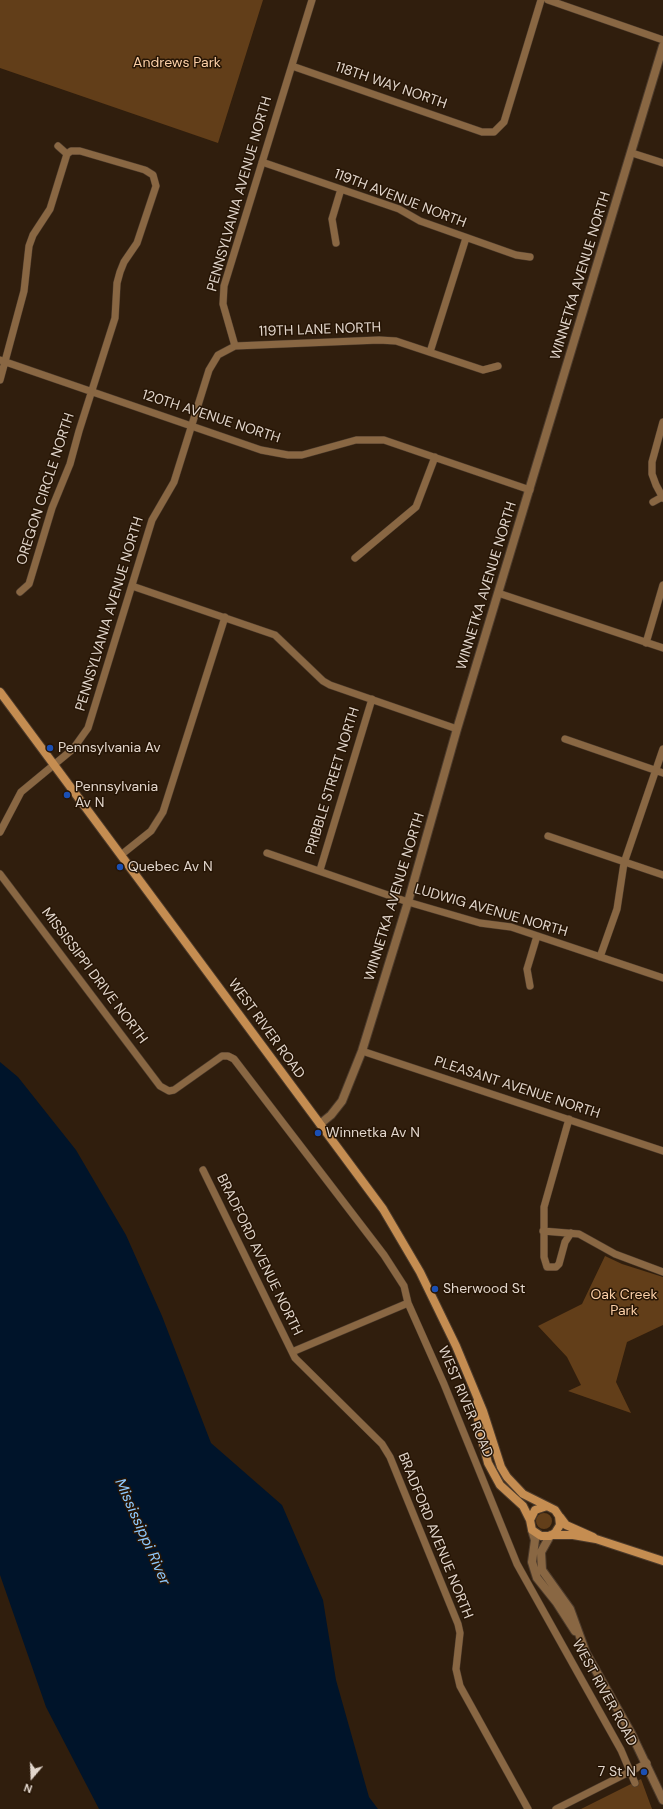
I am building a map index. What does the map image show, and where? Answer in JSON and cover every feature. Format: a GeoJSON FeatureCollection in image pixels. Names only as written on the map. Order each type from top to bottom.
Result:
{"type":"FeatureCollection","features":[{"type":"Feature","properties":{"kind":"main road","name":"WEST RIVER ROAD"},"geometry":{"type":"LineString","coordinates":[[0,692],[320,1124],[364,1181],[409,1251],[454,1340],[483,1411],[497,1458],[507,1476],[523,1494],[546,1506]]}},
{"type":"Feature","properties":{"kind":"main road","name":"WEST RIVER ROAD"},"geometry":{"type":"LineString","coordinates":[[478,1400],[476,1408],[488,1463],[500,1485],[523,1506],[530,1520]]}},
{"type":"Feature","properties":{"kind":"main road"},"geometry":{"type":"LineString","coordinates":[[596,1539],[582,1531],[566,1525],[555,1510],[546,1506],[535,1510],[530,1520],[532,1530],[541,1536],[573,1535],[596,1539],[663,1561]]}},
{"type":"Feature","properties":{"kind":"main road"},"geometry":{"type":"LineString","coordinates":[[551,1535],[558,1529],[559,1516]]}},
{"type":"Feature","properties":{"kind":"street","name":"PENNSYLVANIA AVENUE NORTH"},"geometry":{"type":"LineString","coordinates":[[0,832],[21,792],[73,749],[88,728],[152,520],[174,482],[211,364],[224,350],[235,346],[223,304],[222,293],[312,0]]}},
{"type":"Feature","properties":{"kind":"street","name":"118TH WAY NORTH"},"geometry":{"type":"LineString","coordinates":[[292,66],[482,132],[494,132],[504,122],[542,0]]}},
{"type":"Feature","properties":{"kind":"street"},"geometry":{"type":"LineString","coordinates":[[548,0],[663,40]]}},
{"type":"Feature","properties":{"kind":"street","name":"WINNETKA AVENUE NORTH"},"geometry":{"type":"LineString","coordinates":[[320,1124],[331,1116],[342,1101],[362,1051],[408,902],[457,729],[632,153],[663,46]]}},
{"type":"Feature","properties":{"kind":"street"},"geometry":{"type":"LineString","coordinates":[[0,380],[3,361],[24,291],[29,246],[33,235],[50,209],[67,154],[58,146]]}},
{"type":"Feature","properties":{"kind":"street","name":"OREGON CIRCLE NORTH"},"geometry":{"type":"LineString","coordinates":[[20,592],[29,584],[52,508],[70,464],[115,318],[117,284],[120,272],[124,262],[137,244],[156,186],[156,179],[145,170],[80,151],[71,151],[67,154]]}},
{"type":"Feature","properties":{"kind":"street"},"geometry":{"type":"LineString","coordinates":[[632,153],[663,163]]}},
{"type":"Feature","properties":{"kind":"street","name":"119TH AVENUE NORTH"},"geometry":{"type":"LineString","coordinates":[[262,162],[399,210],[420,222],[516,255],[530,257]]}},
{"type":"Feature","properties":{"kind":"street"},"geometry":{"type":"LineString","coordinates":[[336,243],[332,219],[341,189]]}},
{"type":"Feature","properties":{"kind":"street"},"geometry":{"type":"LineString","coordinates":[[430,352],[466,238]]}},
{"type":"Feature","properties":{"kind":"street","name":"119TH LANE NORTH"},"geometry":{"type":"LineString","coordinates":[[235,346],[379,340],[396,341],[483,370],[498,366]]}},
{"type":"Feature","properties":{"kind":"street","name":"120TH AVENUE NORTH"},"geometry":{"type":"LineString","coordinates":[[3,361],[275,454],[302,455],[342,443],[370,439],[397,444],[530,490]]}},
{"type":"Feature","properties":{"kind":"street"},"geometry":{"type":"LineString","coordinates":[[653,502],[663,497],[652,474],[652,462],[663,422]]}},
{"type":"Feature","properties":{"kind":"street"},"geometry":{"type":"LineString","coordinates":[[355,558],[416,507],[435,457]]}},
{"type":"Feature","properties":{"kind":"street"},"geometry":{"type":"LineString","coordinates":[[646,642],[663,585]]}},
{"type":"Feature","properties":{"kind":"street"},"geometry":{"type":"LineString","coordinates":[[132,586],[276,635],[323,681],[457,729]]}},
{"type":"Feature","properties":{"kind":"street"},"geometry":{"type":"LineString","coordinates":[[498,593],[663,648]]}},
{"type":"Feature","properties":{"kind":"street"},"geometry":{"type":"LineString","coordinates":[[121,855],[151,831],[163,812],[225,617]]}},
{"type":"Feature","properties":{"kind":"street","name":"PRIBBLE STREET NORTH"},"geometry":{"type":"LineString","coordinates":[[320,870],[372,699]]}},
{"type":"Feature","properties":{"kind":"street"},"geometry":{"type":"LineString","coordinates":[[565,739],[660,771]]}},
{"type":"Feature","properties":{"kind":"street"},"geometry":{"type":"LineString","coordinates":[[600,957],[617,908],[624,863],[660,771],[663,749]]}},
{"type":"Feature","properties":{"kind":"street"},"geometry":{"type":"LineString","coordinates":[[548,836],[663,875]]}},
{"type":"Feature","properties":{"kind":"street","name":"LUDWIG AVENUE NORTH"},"geometry":{"type":"LineString","coordinates":[[267,853],[320,870],[408,902],[480,923],[511,927],[663,978]]}},
{"type":"Feature","properties":{"kind":"street","name":"MISSISSIPPI DRIVE NORTH"},"geometry":{"type":"LineString","coordinates":[[0,874],[155,1081],[164,1089],[169,1091],[182,1086],[222,1056],[231,1057]]}},
{"type":"Feature","properties":{"kind":"street"},"geometry":{"type":"LineString","coordinates":[[530,986],[527,969],[538,936]]}},
{"type":"Feature","properties":{"kind":"street","name":"PLEASANT AVENUE NORTH"},"geometry":{"type":"LineString","coordinates":[[362,1051],[663,1151]]}},
{"type":"Feature","properties":{"kind":"street","name":"WEST RIVER ROAD"},"geometry":{"type":"LineString","coordinates":[[231,1057],[241,1067],[384,1255],[404,1286],[408,1303],[444,1384],[517,1564],[599,1710],[631,1770],[635,1783]]}},
{"type":"Feature","properties":{"kind":"street"},"geometry":{"type":"LineString","coordinates":[[570,1119],[544,1207],[544,1264],[551,1268],[556,1267],[559,1264],[565,1242],[571,1233]]}},
{"type":"Feature","properties":{"kind":"street","name":"BRADFORD AVENUE NORTH"},"geometry":{"type":"LineString","coordinates":[[203,1170],[295,1358],[382,1444],[390,1457],[458,1624],[460,1638],[456,1669],[460,1686],[528,1809]]}},
{"type":"Feature","properties":{"kind":"street"},"geometry":{"type":"LineString","coordinates":[[543,1231],[571,1233],[587,1238],[615,1254],[663,1272]]}},
{"type":"Feature","properties":{"kind":"street"},"geometry":{"type":"LineString","coordinates":[[292,1352],[408,1303]]}},
{"type":"Feature","properties":{"kind":"street","name":"WEST RIVER ROAD"},"geometry":{"type":"LineString","coordinates":[[532,1530],[535,1540],[532,1562],[537,1578],[557,1603],[579,1637],[593,1668],[647,1763],[663,1800]]}},
{"type":"Feature","properties":{"kind":"street","name":"WEST RIVER ROAD"},"geometry":{"type":"LineString","coordinates":[[551,1535],[541,1552],[542,1570],[568,1604],[575,1620],[579,1637]]}},
{"type":"Feature","properties":{"kind":"street"},"geometry":{"type":"LineString","coordinates":[[556,1809],[647,1763]]}},
{"type":"Feature","properties":{"kind":"green space","name":"Andrews Park"},"geometry":{"type":"Polygon","coordinates":[[[0,0],[263,0],[218,143],[0,68],[0,0]]]}},
{"type":"Feature","properties":{"kind":"green space","name":"Oak Creek Park"},"geometry":{"type":"Polygon","coordinates":[[[605,1256],[622,1264],[663,1277],[663,1325],[627,1342],[616,1382],[631,1413],[568,1391],[581,1385],[567,1357],[538,1326],[582,1304],[605,1256]]]}},
{"type":"Feature","properties":{"kind":"green space"},"geometry":{"type":"Polygon","coordinates":[[[544,1513],[550,1515],[552,1521],[550,1527],[544,1529],[538,1527],[536,1521],[538,1515],[544,1513]]]}},
{"type":"Feature","properties":{"kind":"green space"},"geometry":{"type":"Polygon","coordinates":[[[641,1779],[652,1809],[581,1809],[641,1779]]]}},
{"type":"Feature","properties":{"kind":"water","name":"Mississippi River"},"geometry":{"type":"Polygon","coordinates":[[[0,1062],[18,1077],[76,1150],[126,1235],[162,1316],[211,1443],[282,1505],[323,1600],[336,1680],[369,1797],[378,1809],[99,1809],[46,1707],[0,1575],[0,1062]]]}},
{"type":"Feature","properties":{"kind":"place","name":"Pennsylvania Av"},"geometry":{"type":"Point","coordinates":[50,748]}},
{"type":"Feature","properties":{"kind":"place","name":"Pennsylvania Av N"},"geometry":{"type":"Point","coordinates":[67,795]}},
{"type":"Feature","properties":{"kind":"place","name":"Quebec Av N"},"geometry":{"type":"Point","coordinates":[120,867]}},
{"type":"Feature","properties":{"kind":"place","name":"Winnetka Av N"},"geometry":{"type":"Point","coordinates":[318,1133]}},
{"type":"Feature","properties":{"kind":"place","name":"Sherwood St"},"geometry":{"type":"Point","coordinates":[435,1289]}},
{"type":"Feature","properties":{"kind":"place","name":"7 St N"},"geometry":{"type":"Point","coordinates":[644,1772]}}]}
